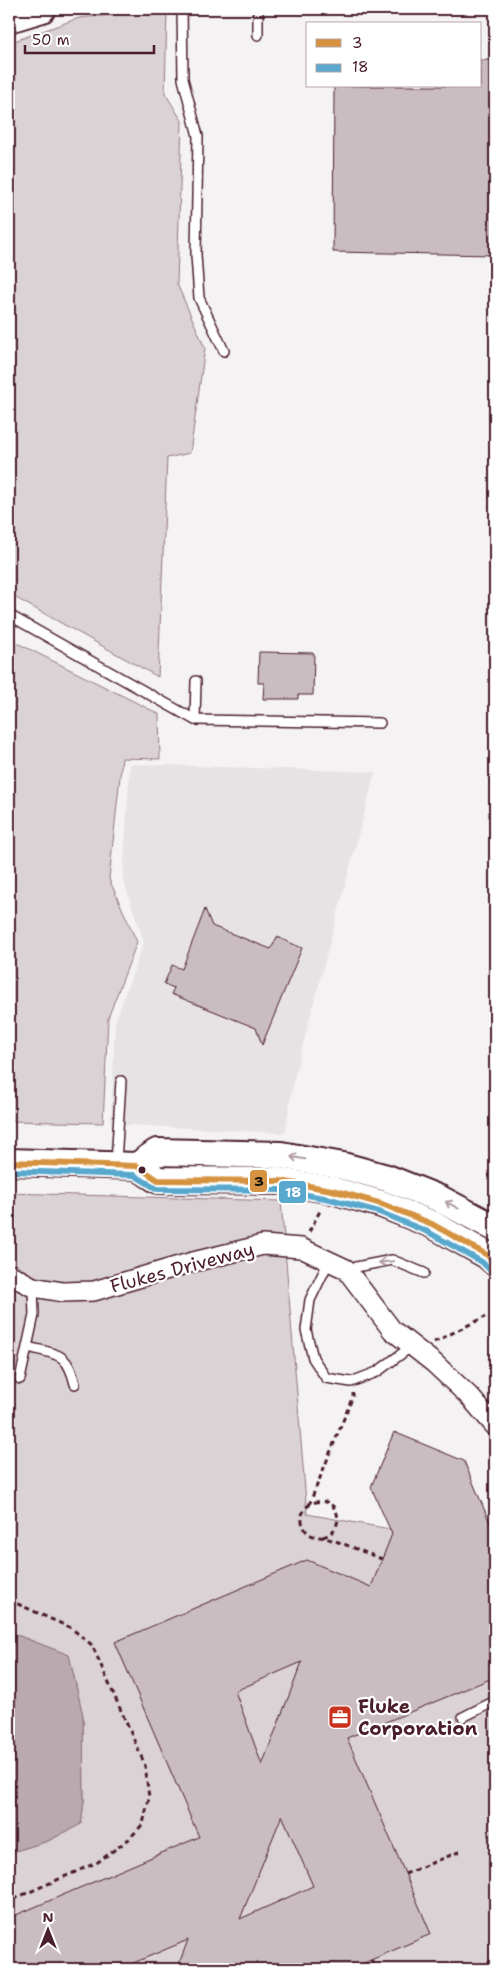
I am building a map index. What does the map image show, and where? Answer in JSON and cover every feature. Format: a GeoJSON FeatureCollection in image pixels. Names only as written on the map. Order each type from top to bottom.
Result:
{"type":"FeatureCollection","features":[{"type":"Feature","properties":{"kind":"street"},"geometry":{"type":"LineString","coordinates":[[9,19],[42,9]]}},
{"type":"Feature","properties":{"kind":"street"},"geometry":{"type":"LineString","coordinates":[[126,1166],[157,1152],[290,1157],[343,1166],[388,1178],[440,1199],[495,1228]]}},
{"type":"Feature","properties":{"kind":"street"},"geometry":{"type":"LineString","coordinates":[[9,1162],[126,1166],[158,1180],[280,1181],[332,1190],[382,1204],[432,1224],[495,1261]]}},
{"type":"Feature","properties":{"kind":"street","name":"Flukes Driveway"},"geometry":{"type":"LineString","coordinates":[[9,1274],[32,1286],[63,1292],[94,1291],[189,1262],[263,1245],[300,1248],[338,1265],[392,1330],[418,1350],[470,1397],[495,1426]]}},
{"type":"Feature","properties":{"kind":"lane"},"geometry":{"type":"LineString","coordinates":[[182,9],[183,79],[198,136],[196,255],[199,298],[224,351]]}},
{"type":"Feature","properties":{"kind":"lane"},"geometry":{"type":"LineString","coordinates":[[258,9],[258,35]]}},
{"type":"Feature","properties":{"kind":"lane"},"geometry":{"type":"LineString","coordinates":[[9,615],[195,720],[380,723]]}},
{"type":"Feature","properties":{"kind":"lane"},"geometry":{"type":"LineString","coordinates":[[195,720],[196,681]]}},
{"type":"Feature","properties":{"kind":"lane"},"geometry":{"type":"LineString","coordinates":[[121,1081],[126,1166]]}},
{"type":"Feature","properties":{"kind":"lane"},"geometry":{"type":"LineString","coordinates":[[418,1350],[377,1372],[351,1382],[326,1378],[313,1358],[306,1330],[310,1300],[338,1265],[392,1260],[424,1273]]}},
{"type":"Feature","properties":{"kind":"lane"},"geometry":{"type":"LineString","coordinates":[[20,1379],[34,1315],[32,1286]]}},
{"type":"Feature","properties":{"kind":"lane"},"geometry":{"type":"LineString","coordinates":[[28,1347],[62,1357],[71,1368],[75,1384]]}},
{"type":"Feature","properties":{"kind":"lane"},"geometry":{"type":"LineString","coordinates":[[463,1716],[495,1701]]}},
{"type":"Feature","properties":{"kind":"path"},"geometry":{"type":"LineString","coordinates":[[300,1248],[332,1190]]}},
{"type":"Feature","properties":{"kind":"path"},"geometry":{"type":"LineString","coordinates":[[418,1350],[485,1317]]}},
{"type":"Feature","properties":{"kind":"path"},"geometry":{"type":"LineString","coordinates":[[351,1382],[353,1396],[309,1505],[302,1515],[303,1527],[312,1536],[323,1537],[382,1560]]}},
{"type":"Feature","properties":{"kind":"path"},"geometry":{"type":"LineString","coordinates":[[309,1505],[321,1501],[336,1510],[338,1522],[336,1527],[328,1536],[323,1537]]}},
{"type":"Feature","properties":{"kind":"path"},"geometry":{"type":"LineString","coordinates":[[9,1600],[71,1628],[92,1645],[145,1765],[149,1798],[143,1824],[130,1839],[98,1862],[9,1901]]}},
{"type":"Feature","properties":{"kind":"path"},"geometry":{"type":"LineString","coordinates":[[405,1874],[461,1851]]}},
{"type":"Feature","properties":{"kind":"path"},"geometry":{"type":"LineString","coordinates":[[372,1960],[375,1969]]}},
{"type":"Feature","properties":{"kind":"path"},"geometry":{"type":"LineString","coordinates":[[471,1969],[495,1960]]}},
{"type":"Feature","properties":{"kind":"shaded area"},"geometry":{"type":"Polygon","coordinates":[[[167,10],[165,93],[182,121],[177,284],[205,348],[190,453],[167,458],[158,677],[9,594],[9,43],[79,18],[167,10]]]}},
{"type":"Feature","properties":{"kind":"shaded area"},"geometry":{"type":"Polygon","coordinates":[[[9,639],[159,714],[160,759],[122,758],[109,879],[137,942],[108,1018],[103,1123],[9,1121],[9,639]]]}},
{"type":"Feature","properties":{"kind":"shaded area"},"geometry":{"type":"Polygon","coordinates":[[[130,764],[375,772],[294,1078],[285,1133],[111,1124],[115,1022],[144,942],[123,879],[130,764]]]}},
{"type":"Feature","properties":{"kind":"shaded area"},"geometry":{"type":"Polygon","coordinates":[[[9,1193],[281,1201],[307,1514],[495,1548],[495,1969],[9,1969],[9,1853],[48,1841],[81,1824],[84,1801],[83,1716],[69,1655],[9,1632],[9,1193]]]}},
{"type":"Feature","properties":{"kind":"shaded area"},"geometry":{"type":"Polygon","coordinates":[[[9,1632],[69,1655],[83,1716],[84,1801],[81,1824],[48,1841],[9,1853],[9,1632]]]}},
{"type":"Feature","properties":{"kind":"building"},"geometry":{"type":"Polygon","coordinates":[[[482,60],[495,60],[495,255],[333,252],[334,88],[482,88],[482,60]]]}},
{"type":"Feature","properties":{"kind":"building"},"geometry":{"type":"Polygon","coordinates":[[[259,652],[314,653],[313,695],[298,695],[298,699],[263,699],[264,683],[258,683],[259,652]]]}},
{"type":"Feature","properties":{"kind":"building"},"geometry":{"type":"Polygon","coordinates":[[[205,909],[212,926],[271,949],[277,937],[302,948],[262,1045],[256,1028],[171,994],[174,988],[164,984],[172,965],[182,969],[205,909]]]}},
{"type":"Feature","properties":{"kind":"building","name":"Fluke Corporation"},"geometry":{"type":"Polygon","coordinates":[[[394,1432],[464,1461],[495,1535],[495,1677],[347,1738],[431,1934],[350,1969],[177,1969],[188,1940],[119,1969],[18,1969],[9,1947],[9,1918],[199,1837],[115,1642],[307,1560],[371,1587],[392,1534],[371,1487],[394,1432]],[[302,1662],[235,1691],[262,1765],[302,1662]],[[282,1815],[240,1919],[313,1886],[282,1815]]]}},
{"type":"Feature","properties":{"kind":"transit line","name":"3"},"geometry":{"type":"LineString","coordinates":[[9,1162],[137,1166],[158,1180],[280,1181],[332,1190],[382,1204],[432,1224],[487,1255],[495,1262]]}},
{"type":"Feature","properties":{"kind":"transit line","name":"18"},"geometry":{"type":"LineString","coordinates":[[9,1171],[134,1175],[157,1189],[279,1190],[330,1199],[379,1212],[428,1232],[482,1262],[489,1269]]}},
{"type":"Feature","properties":{"kind":"place","name":"Fluke Corporation"},"geometry":{"type":"Point","coordinates":[340,1717]}}]}
